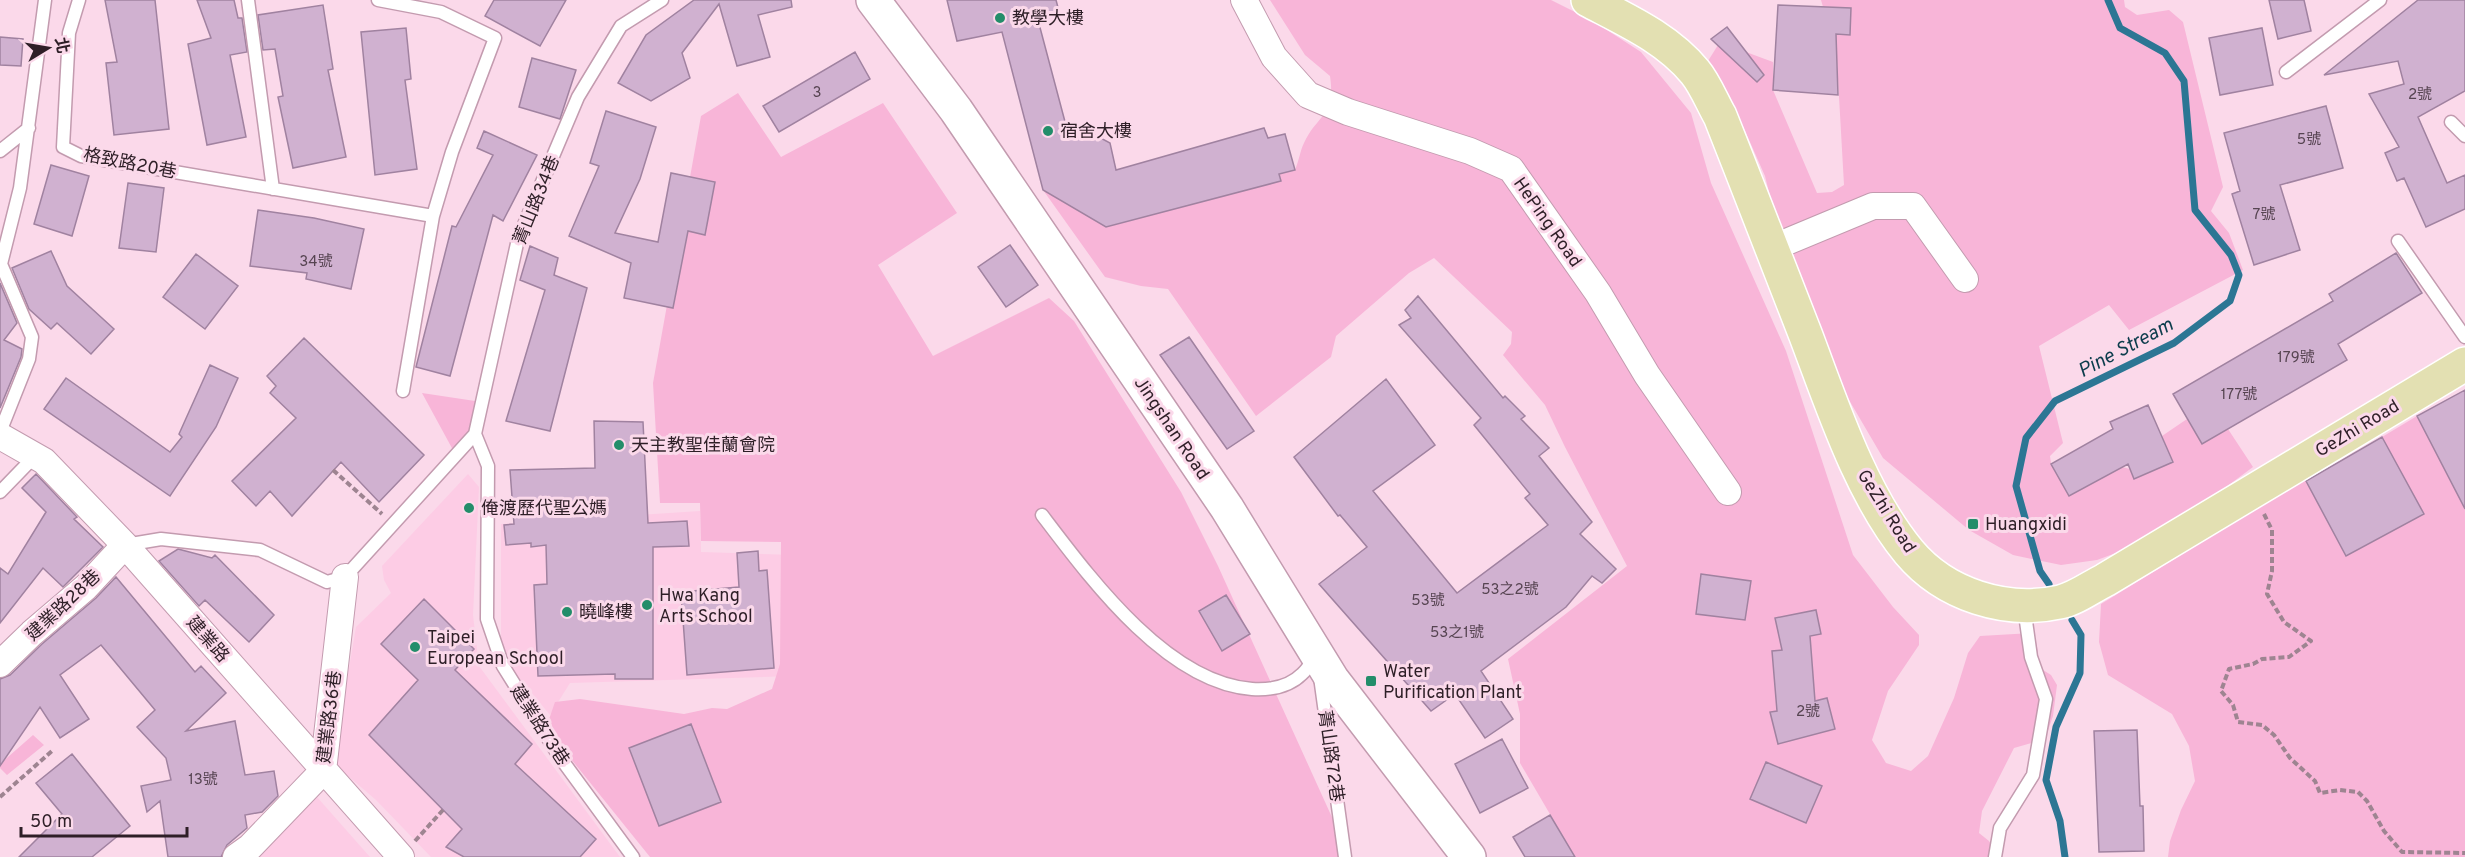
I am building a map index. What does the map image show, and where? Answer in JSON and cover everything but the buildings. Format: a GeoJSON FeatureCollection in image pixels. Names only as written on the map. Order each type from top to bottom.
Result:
{"type":"FeatureCollection","features":[{"type":"Feature","properties":{"kind":"main road","name":"GeZhi Road"},"geometry":{"type":"LineString","coordinates":[[1588,0],[1637,25],[1672,48],[1696,73],[1720,116],[1851,452],[1881,509],[1909,552],[1942,582],[1979,600],[2024,606],[2062,602],[2105,580],[2465,364]]}},
{"type":"Feature","properties":{"kind":"street","name":"Jingshan Road"},"geometry":{"type":"LineString","coordinates":[[873,0],[956,110],[1220,498],[1332,679],[1469,857]]}},
{"type":"Feature","properties":{"kind":"street","name":"HePing Road"},"geometry":{"type":"LineString","coordinates":[[1244,0],[1274,57],[1308,95],[1348,112],[1470,151],[1511,169],[1598,293],[1647,375],[1728,492]]}},
{"type":"Feature","properties":{"kind":"street"},"geometry":{"type":"LineString","coordinates":[[1772,248],[1873,206],[1913,206],[1965,279]]}},
{"type":"Feature","properties":{"kind":"street","name":"建業路"},"geometry":{"type":"LineString","coordinates":[[0,434],[44,461],[125,545],[401,857]]}},
{"type":"Feature","properties":{"kind":"street","name":"建業路28巷"},"geometry":{"type":"LineString","coordinates":[[0,664],[86,587],[125,545]]}},
{"type":"Feature","properties":{"kind":"street","name":"建業路36巷"},"geometry":{"type":"LineString","coordinates":[[236,857],[250,847],[323,771],[345,577]]}},
{"type":"Feature","properties":{"kind":"lane"},"geometry":{"type":"LineString","coordinates":[[0,434],[29,359],[32,337],[1,264],[20,188],[45,0]]}},
{"type":"Feature","properties":{"kind":"lane","name":"格致路20巷"},"geometry":{"type":"LineString","coordinates":[[79,0],[69,33],[63,147],[81,156],[433,216]]}},
{"type":"Feature","properties":{"kind":"lane"},"geometry":{"type":"LineString","coordinates":[[248,0],[273,189]]}},
{"type":"Feature","properties":{"kind":"lane"},"geometry":{"type":"LineString","coordinates":[[378,0],[441,12],[495,38],[452,152],[433,216],[403,391]]}},
{"type":"Feature","properties":{"kind":"lane","name":"菁山路34巷"},"geometry":{"type":"LineString","coordinates":[[475,434],[518,239],[578,97],[621,26],[662,0]]}},
{"type":"Feature","properties":{"kind":"lane"},"geometry":{"type":"LineString","coordinates":[[2286,72],[2380,0]]}},
{"type":"Feature","properties":{"kind":"lane"},"geometry":{"type":"LineString","coordinates":[[2451,122],[2465,136]]}},
{"type":"Feature","properties":{"kind":"lane"},"geometry":{"type":"LineString","coordinates":[[0,151],[29,128]]}},
{"type":"Feature","properties":{"kind":"lane"},"geometry":{"type":"LineString","coordinates":[[2398,241],[2465,338]]}},
{"type":"Feature","properties":{"kind":"lane"},"geometry":{"type":"LineString","coordinates":[[125,545],[161,539],[260,550],[327,582],[345,577],[475,434]]}},
{"type":"Feature","properties":{"kind":"lane","name":"建業路73巷"},"geometry":{"type":"LineString","coordinates":[[475,434],[488,466],[486,619],[502,666],[558,756],[633,857]]}},
{"type":"Feature","properties":{"kind":"lane"},"geometry":{"type":"LineString","coordinates":[[0,492],[35,456]]}},
{"type":"Feature","properties":{"kind":"lane"},"geometry":{"type":"LineString","coordinates":[[1042,515],[1123,613],[1175,660],[1200,676],[1232,688],[1272,690],[1302,675],[1317,654]]}},
{"type":"Feature","properties":{"kind":"lane"},"geometry":{"type":"LineString","coordinates":[[1995,857],[2000,828],[2033,776],[2046,699],[2031,657],[2024,606]]}},
{"type":"Feature","properties":{"kind":"lane","name":"菁山路72巷"},"geometry":{"type":"LineString","coordinates":[[1317,654],[1345,857]]}},
{"type":"Feature","properties":{"kind":"path"},"geometry":{"type":"LineString","coordinates":[[333,471],[393,525]]}},
{"type":"Feature","properties":{"kind":"path"},"geometry":{"type":"LineString","coordinates":[[2252,491],[2272,530],[2272,571],[2267,594],[2284,622],[2311,641],[2289,657],[2262,659],[2253,664],[2229,669],[2221,691],[2233,705],[2238,722],[2262,725],[2274,735],[2290,758],[2315,781],[2320,793],[2340,790],[2358,792],[2367,801],[2384,831],[2402,852],[2465,853]]}},
{"type":"Feature","properties":{"kind":"path"},"geometry":{"type":"LineString","coordinates":[[0,798],[52,751]]}},
{"type":"Feature","properties":{"kind":"path"},"geometry":{"type":"LineString","coordinates":[[401,857],[443,810]]}},
{"type":"Feature","properties":{"kind":"shaded area"},"geometry":{"type":"Polygon","coordinates":[[[1270,0],[1551,0],[1593,21],[1641,52],[1691,113],[1711,183],[1786,351],[1853,555],[1893,607],[1919,635],[1919,645],[1888,691],[1872,740],[1886,763],[1911,771],[1928,756],[1954,698],[1968,653],[1980,636],[2032,633],[2037,645],[2040,668],[2051,675],[2057,685],[2053,716],[2045,739],[2014,748],[1982,811],[1979,833],[1989,841],[1999,857],[1575,857],[1520,763],[1520,714],[1508,659],[1627,566],[1545,405],[1503,355],[1511,344],[1512,332],[1434,258],[1409,273],[1336,336],[1331,357],[1256,416],[1168,289],[1141,286],[1105,277],[1043,190],[1106,227],[1281,181],[1279,174],[1295,170],[1309,133],[1328,107],[1331,89],[1330,76],[1305,55],[1270,0]]]}},
{"type":"Feature","properties":{"kind":"shaded area"},"geometry":{"type":"Polygon","coordinates":[[[1821,0],[2124,0],[2125,7],[2137,15],[2169,10],[2183,22],[2223,187],[2211,211],[2229,233],[2243,270],[2129,330],[2109,305],[2039,346],[2063,443],[2050,456],[2051,463],[2069,496],[2122,467],[2130,469],[2134,479],[2173,462],[2162,436],[2187,419],[2202,444],[2228,429],[2253,467],[2214,496],[2132,547],[2097,560],[2061,565],[2013,555],[1969,530],[1883,458],[1842,388],[1788,269],[1765,176],[1730,97],[1708,61],[1718,45],[1735,61],[1746,52],[1773,62],[1773,90],[1817,193],[1832,192],[1844,185],[1837,61],[1824,34],[1850,35],[1823,7],[1821,0]]]}},
{"type":"Feature","properties":{"kind":"shaded area"},"geometry":{"type":"Polygon","coordinates":[[[738,93],[781,157],[883,103],[957,213],[878,265],[933,356],[1049,298],[1074,321],[1181,492],[1218,566],[1350,857],[650,857],[546,728],[555,702],[580,699],[684,714],[712,708],[727,709],[772,689],[780,664],[781,542],[701,541],[700,503],[660,503],[653,383],[701,116],[738,93]]]}},
{"type":"Feature","properties":{"kind":"shaded area"},"geometry":{"type":"Polygon","coordinates":[[[422,393],[475,401],[471,432],[453,450],[422,393]]]}},
{"type":"Feature","properties":{"kind":"shaded area"},"geometry":{"type":"Polygon","coordinates":[[[2417,416],[2455,489],[2465,484],[2465,857],[2168,857],[2170,841],[2181,810],[2195,781],[2189,746],[2172,714],[2108,675],[2099,642],[2101,604],[2305,479],[2346,556],[2423,514],[2382,437],[2417,416]]]}},
{"type":"Feature","properties":{"kind":"shaded area","name":"Taipei European School"},"geometry":{"type":"Polygon","coordinates":[[[468,474],[479,487],[473,615],[479,666],[620,857],[431,857],[376,800],[333,763],[356,627],[391,593],[384,580],[382,566],[468,474]]]}},
{"type":"Feature","properties":{"kind":"shaded area","name":"Hwa Kang Arts School"},"geometry":{"type":"Polygon","coordinates":[[[700,511],[701,552],[794,555],[793,676],[570,683],[550,715],[501,656],[501,524],[700,511]]]}},
{"type":"Feature","properties":{"kind":"shaded area"},"geometry":{"type":"Polygon","coordinates":[[[33,735],[44,745],[7,775],[0,768],[0,764],[33,735]]]}},
{"type":"Feature","properties":{"kind":"shaded area"},"geometry":{"type":"Polygon","coordinates":[[[317,797],[370,857],[256,857],[317,797]]]}},
{"type":"Feature","properties":{"kind":"waterway","name":"Pine Stream"},"geometry":{"type":"LineString","coordinates":[[2049,584],[2040,571],[2016,486],[2026,438],[2055,401],[2174,343],[2230,301],[2239,275],[2231,255],[2195,210],[2184,81],[2165,53],[2120,28],[2108,0]]}},
{"type":"Feature","properties":{"kind":"waterway","name":"Pine Stream"},"geometry":{"type":"LineString","coordinates":[[2065,857],[2060,821],[2046,780],[2056,727],[2080,673],[2081,635],[2072,620]]}},
{"type":"Feature","properties":{"kind":"place","name":"教學大樓"},"geometry":{"type":"Point","coordinates":[1000,18]}},
{"type":"Feature","properties":{"kind":"place","name":"宿舍大樓"},"geometry":{"type":"Point","coordinates":[1048,131]}},
{"type":"Feature","properties":{"kind":"place","name":"天主教聖佳蘭會院"},"geometry":{"type":"Point","coordinates":[619,445]}},
{"type":"Feature","properties":{"kind":"place","name":"俺渡歷代聖公媽"},"geometry":{"type":"Point","coordinates":[469,508]}},
{"type":"Feature","properties":{"kind":"place","name":"Huangxidi"},"geometry":{"type":"Point","coordinates":[1973,524]}},
{"type":"Feature","properties":{"kind":"place","name":"Hwa Kang Arts School"},"geometry":{"type":"Point","coordinates":[647,605]}},
{"type":"Feature","properties":{"kind":"place","name":"曉峰樓"},"geometry":{"type":"Point","coordinates":[567,612]}},
{"type":"Feature","properties":{"kind":"place","name":"Taipei European School"},"geometry":{"type":"Point","coordinates":[415,647]}},
{"type":"Feature","properties":{"kind":"place","name":"Water Purification Plant"},"geometry":{"type":"Point","coordinates":[1371,681]}}]}
